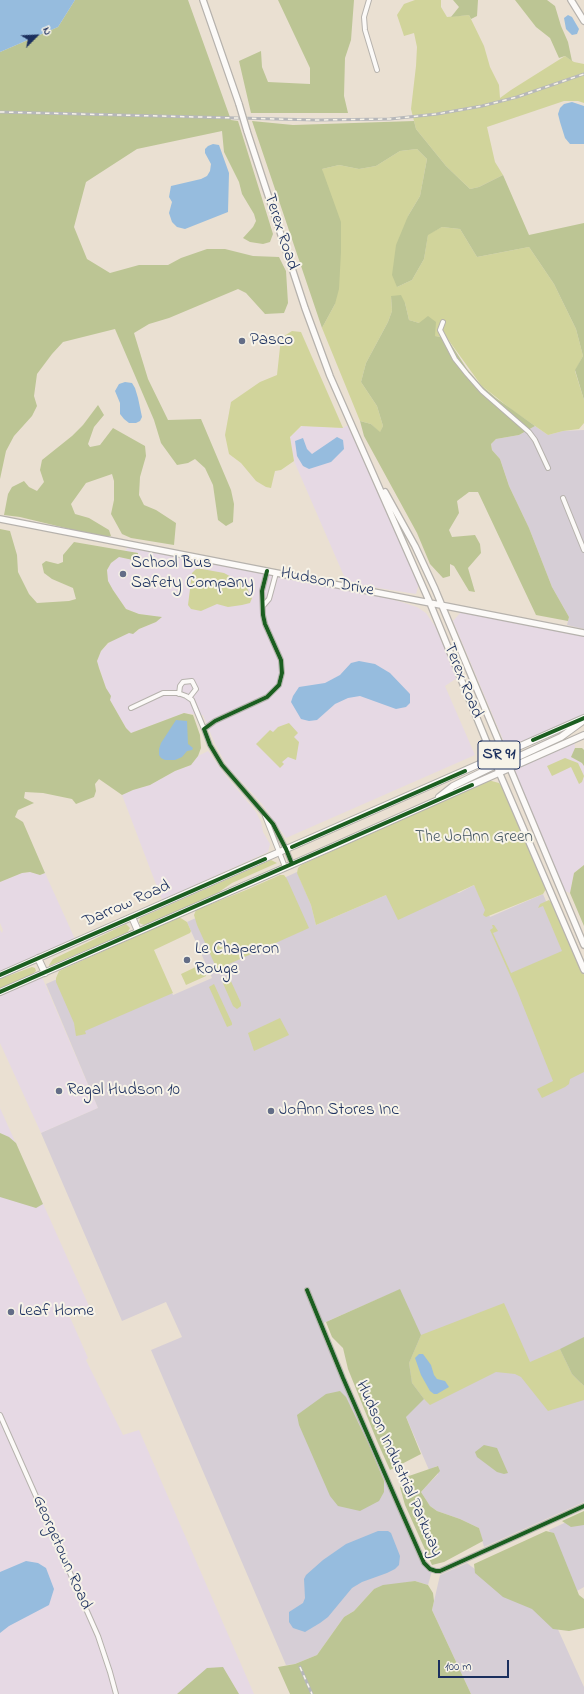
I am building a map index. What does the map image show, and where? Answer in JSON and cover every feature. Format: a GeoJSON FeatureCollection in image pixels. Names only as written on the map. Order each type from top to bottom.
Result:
{"type":"FeatureCollection","features":[{"type":"Feature","properties":{"kind":"main road","name":"Terex Road"},"geometry":{"type":"LineString","coordinates":[[203,0],[239,104],[307,314],[330,376],[430,603],[499,773],[584,970]]}},
{"type":"Feature","properties":{"kind":"main road"},"geometry":{"type":"LineString","coordinates":[[571,0],[584,21]]}},
{"type":"Feature","properties":{"kind":"main road","name":"Terex Road"},"geometry":{"type":"LineString","coordinates":[[368,460],[415,546],[442,605],[584,945]]}},
{"type":"Feature","properties":{"kind":"main road","name":"Hudson Drive"},"geometry":{"type":"LineString","coordinates":[[0,519],[584,633]]}},
{"type":"Feature","properties":{"kind":"main road"},"geometry":{"type":"LineString","coordinates":[[508,765],[561,737],[576,727],[584,719]]}},
{"type":"Feature","properties":{"kind":"main road","name":"Darrow Road"},"geometry":{"type":"LineString","coordinates":[[0,975],[503,753],[584,719]]}},
{"type":"Feature","properties":{"kind":"main road"},"geometry":{"type":"LineString","coordinates":[[576,727],[582,735]]}},
{"type":"Feature","properties":{"kind":"main road","name":"Darrow Road"},"geometry":{"type":"LineString","coordinates":[[0,992],[499,773],[508,765],[582,735]]}},
{"type":"Feature","properties":{"kind":"main road"},"geometry":{"type":"LineString","coordinates":[[433,802],[453,786],[496,765],[501,759],[503,753]]}},
{"type":"Feature","properties":{"kind":"main road"},"geometry":{"type":"LineString","coordinates":[[551,893],[560,889]]}},
{"type":"Feature","properties":{"kind":"main road"},"geometry":{"type":"LineString","coordinates":[[132,917],[138,931]]}},
{"type":"Feature","properties":{"kind":"main road"},"geometry":{"type":"LineString","coordinates":[[38,958],[45,972]]}},
{"type":"Feature","properties":{"kind":"street"},"geometry":{"type":"LineString","coordinates":[[369,0],[364,17],[365,30],[377,70]]}},
{"type":"Feature","properties":{"kind":"street"},"geometry":{"type":"LineString","coordinates":[[443,322],[440,330],[455,359],[482,392],[536,440],[548,468]]}},
{"type":"Feature","properties":{"kind":"street"},"geometry":{"type":"LineString","coordinates":[[563,498],[584,550]]}},
{"type":"Feature","properties":{"kind":"street"},"geometry":{"type":"LineString","coordinates":[[204,729],[215,721],[267,697],[279,685],[282,673],[280,660],[265,624],[263,606],[262,591],[267,572]]}},
{"type":"Feature","properties":{"kind":"street"},"geometry":{"type":"LineString","coordinates":[[263,606],[269,598],[276,573]]}},
{"type":"Feature","properties":{"kind":"street"},"geometry":{"type":"LineString","coordinates":[[179,694],[180,686],[183,682],[192,682],[196,689],[189,698]]}},
{"type":"Feature","properties":{"kind":"street"},"geometry":{"type":"LineString","coordinates":[[131,708],[163,693],[179,694],[189,698],[196,707],[210,745],[222,765],[273,824],[292,864]]}},
{"type":"Feature","properties":{"kind":"street"},"geometry":{"type":"LineString","coordinates":[[264,814],[278,853],[285,867]]}},
{"type":"Feature","properties":{"kind":"street","name":"Hudson Industrial Parkway"},"geometry":{"type":"LineString","coordinates":[[307,1290],[343,1378],[424,1563],[430,1569],[436,1572],[440,1571],[584,1506]]}},
{"type":"Feature","properties":{"kind":"street","name":"Georgetown Road"},"geometry":{"type":"LineString","coordinates":[[0,1415],[98,1636],[116,1694]]}},
{"type":"Feature","properties":{"kind":"shaded area"},"geometry":{"type":"Polygon","coordinates":[[[348,425],[419,583],[416,594],[347,583],[294,461],[290,437],[302,426],[343,428],[348,425]]]}},
{"type":"Feature","properties":{"kind":"shaded area"},"geometry":{"type":"Polygon","coordinates":[[[535,426],[548,435],[563,431],[584,430],[584,629],[567,625],[569,617],[552,587],[529,528],[509,486],[500,459],[492,450],[491,444],[496,439],[519,435],[535,426]]]}},
{"type":"Feature","properties":{"kind":"shaded area"},"geometry":{"type":"Polygon","coordinates":[[[129,546],[382,596],[417,607],[426,613],[436,628],[457,678],[445,686],[475,755],[286,838],[262,804],[227,766],[215,744],[203,715],[184,713],[131,733],[126,728],[110,700],[97,661],[101,651],[113,639],[129,633],[137,632],[139,629],[156,622],[161,617],[139,614],[126,609],[108,581],[107,570],[111,563],[119,557],[133,560],[138,553],[125,551],[129,546]]]}},
{"type":"Feature","properties":{"kind":"shaded area"},"geometry":{"type":"Polygon","coordinates":[[[462,611],[584,635],[584,715],[512,747],[504,742],[453,621],[462,611]]]}},
{"type":"Feature","properties":{"kind":"shaded area"},"geometry":{"type":"Polygon","coordinates":[[[574,739],[575,748],[572,757],[584,766],[584,865],[574,873],[570,893],[560,889],[509,768],[574,739]]]}},
{"type":"Feature","properties":{"kind":"shaded area"},"geometry":{"type":"Polygon","coordinates":[[[208,751],[226,776],[256,812],[261,822],[263,832],[270,844],[268,852],[162,900],[122,795],[150,785],[175,771],[191,765],[198,756],[208,751]]]}},
{"type":"Feature","properties":{"kind":"shaded area"},"geometry":{"type":"Polygon","coordinates":[[[30,872],[40,875],[45,873],[75,939],[0,972],[0,930],[2,933],[3,930],[0,923],[0,882],[22,873],[30,872]]]}},
{"type":"Feature","properties":{"kind":"shaded area"},"geometry":{"type":"Polygon","coordinates":[[[297,872],[311,905],[316,925],[386,895],[459,893],[474,885],[490,917],[543,894],[584,991],[584,1339],[581,1384],[584,1386],[584,1502],[484,1547],[479,1528],[460,1519],[437,1511],[430,1506],[421,1492],[438,1474],[437,1466],[429,1470],[406,1417],[399,1290],[321,1324],[424,1563],[432,1571],[428,1585],[415,1581],[374,1589],[354,1611],[344,1617],[317,1655],[295,1664],[286,1665],[151,1350],[182,1337],[166,1302],[122,1321],[41,1133],[98,1108],[46,984],[148,939],[173,995],[212,978],[187,922],[297,872]]]}},
{"type":"Feature","properties":{"kind":"shaded area"},"geometry":{"type":"Polygon","coordinates":[[[42,977],[98,1108],[41,1133],[0,1043],[0,996],[42,977]]]}},
{"type":"Feature","properties":{"kind":"shaded area"},"geometry":{"type":"Polygon","coordinates":[[[0,1108],[89,1306],[69,1315],[88,1358],[86,1360],[123,1435],[139,1430],[254,1694],[0,1694],[0,1108]]]}},
{"type":"Feature","properties":{"kind":"shaded area"},"geometry":{"type":"Polygon","coordinates":[[[584,1514],[584,1587],[577,1591],[549,1530],[584,1514]]]}},
{"type":"Feature","properties":{"kind":"shaded area"},"geometry":{"type":"Polygon","coordinates":[[[467,1563],[506,1593],[522,1594],[556,1625],[584,1687],[584,1694],[471,1694],[432,1610],[440,1575],[467,1563]]]}},
{"type":"Feature","properties":{"kind":"green space"},"geometry":{"type":"Polygon","coordinates":[[[75,0],[188,0],[231,120],[238,121],[273,234],[270,242],[263,244],[250,242],[243,238],[253,227],[256,221],[254,214],[242,194],[239,182],[224,152],[222,131],[137,149],[86,182],[74,227],[87,259],[110,273],[139,265],[168,265],[181,258],[207,249],[225,249],[253,256],[279,257],[286,271],[288,303],[284,313],[265,314],[246,293],[238,289],[169,318],[149,324],[134,333],[148,379],[168,420],[201,419],[231,490],[234,504],[233,522],[226,526],[218,520],[213,485],[205,468],[195,459],[188,463],[177,465],[161,443],[154,420],[115,329],[63,342],[52,354],[37,374],[34,396],[37,406],[32,416],[14,436],[6,451],[0,479],[0,52],[58,27],[75,0]]]}},
{"type":"Feature","properties":{"kind":"green space"},"geometry":{"type":"Polygon","coordinates":[[[278,0],[354,0],[351,40],[345,58],[344,96],[348,113],[251,113],[239,61],[261,51],[262,67],[268,82],[310,84],[310,68],[278,0]]]}},
{"type":"Feature","properties":{"kind":"green space"},"geometry":{"type":"Polygon","coordinates":[[[415,0],[441,0],[441,7],[447,17],[469,15],[484,46],[490,67],[499,85],[500,98],[565,56],[574,62],[584,64],[584,103],[578,101],[564,101],[487,127],[495,162],[503,175],[479,187],[470,189],[446,166],[416,129],[411,109],[417,47],[414,33],[404,36],[397,15],[404,4],[415,0]]]}},
{"type":"Feature","properties":{"kind":"green space"},"geometry":{"type":"Polygon","coordinates":[[[453,0],[478,0],[477,16],[471,19],[469,15],[451,17],[459,7],[453,0]]]}},
{"type":"Feature","properties":{"kind":"green space"},"geometry":{"type":"Polygon","coordinates":[[[515,0],[547,0],[555,6],[568,42],[572,61],[565,56],[559,58],[550,38],[536,27],[515,0]]]}},
{"type":"Feature","properties":{"kind":"green space"},"geometry":{"type":"Polygon","coordinates":[[[252,121],[293,125],[414,121],[416,129],[446,166],[470,189],[479,187],[503,175],[529,235],[584,223],[584,400],[575,370],[583,356],[576,329],[554,284],[529,247],[477,257],[460,229],[442,227],[428,235],[424,259],[412,280],[397,287],[392,275],[396,245],[408,216],[420,196],[427,159],[417,149],[400,151],[376,166],[359,169],[339,165],[322,169],[341,222],[341,252],[339,289],[335,304],[322,328],[252,121]]]}},
{"type":"Feature","properties":{"kind":"green space"},"geometry":{"type":"Polygon","coordinates":[[[417,149],[427,159],[420,196],[408,216],[397,287],[412,280],[424,259],[428,234],[442,227],[460,229],[477,257],[529,247],[554,284],[576,329],[583,356],[575,371],[584,400],[584,423],[579,429],[548,435],[512,410],[481,385],[447,338],[435,336],[419,323],[409,320],[405,303],[391,296],[392,311],[388,322],[366,363],[361,382],[377,406],[383,426],[380,433],[371,424],[360,421],[322,328],[335,304],[322,169],[339,165],[359,169],[376,166],[400,151],[417,149]]]}},
{"type":"Feature","properties":{"kind":"green space"},"geometry":{"type":"Polygon","coordinates":[[[401,295],[405,303],[409,320],[419,323],[428,316],[436,322],[435,336],[447,338],[467,369],[481,385],[496,398],[535,426],[519,435],[496,439],[491,444],[492,450],[500,459],[509,486],[529,528],[552,587],[569,617],[568,621],[536,615],[478,492],[469,492],[457,501],[459,513],[449,530],[452,537],[475,535],[480,544],[481,553],[468,568],[475,592],[469,591],[454,566],[450,564],[450,576],[443,578],[430,564],[417,533],[364,436],[360,421],[371,424],[380,432],[383,426],[377,406],[361,382],[366,363],[388,322],[392,311],[391,296],[401,295]]]}},
{"type":"Feature","properties":{"kind":"green space"},"geometry":{"type":"Polygon","coordinates":[[[292,331],[301,332],[343,428],[301,426],[290,437],[294,461],[281,470],[275,471],[271,488],[266,487],[256,481],[241,463],[229,454],[225,435],[231,402],[260,382],[277,375],[281,338],[292,331]]]}},
{"type":"Feature","properties":{"kind":"green space"},"geometry":{"type":"Polygon","coordinates":[[[98,405],[104,415],[94,427],[88,444],[90,447],[100,445],[113,428],[145,446],[146,456],[140,477],[139,495],[144,505],[156,510],[176,523],[174,545],[131,538],[122,534],[111,514],[114,500],[114,481],[112,474],[86,483],[71,504],[75,514],[89,518],[109,530],[111,536],[106,537],[20,517],[4,515],[8,494],[12,487],[24,481],[29,487],[37,491],[44,482],[40,470],[42,460],[72,436],[83,425],[98,405]]]}},
{"type":"Feature","properties":{"kind":"green space"},"geometry":{"type":"Polygon","coordinates":[[[0,529],[10,531],[17,555],[18,572],[29,594],[37,603],[69,601],[76,599],[73,588],[52,579],[44,573],[42,564],[46,561],[58,564],[63,562],[63,555],[74,542],[138,553],[138,556],[133,560],[119,557],[111,563],[107,570],[108,581],[126,609],[139,614],[162,617],[156,622],[139,629],[133,634],[129,633],[108,643],[101,651],[97,661],[99,668],[106,688],[111,696],[110,700],[126,728],[131,733],[184,713],[193,715],[200,735],[201,748],[198,756],[191,765],[175,771],[150,785],[122,795],[99,779],[95,784],[96,791],[94,797],[76,804],[72,799],[43,793],[25,792],[24,798],[34,803],[18,810],[15,817],[23,822],[45,873],[40,875],[30,872],[22,873],[0,882],[0,529]]]}},
{"type":"Feature","properties":{"kind":"green space"},"geometry":{"type":"Polygon","coordinates":[[[196,569],[224,573],[243,583],[252,598],[250,603],[228,607],[217,604],[201,611],[191,609],[188,605],[192,573],[196,569]]]}},
{"type":"Feature","properties":{"kind":"green space"},"geometry":{"type":"Polygon","coordinates":[[[289,723],[298,733],[294,737],[299,742],[296,760],[288,757],[282,762],[284,764],[280,768],[256,744],[270,730],[273,732],[278,727],[289,723]]]}},
{"type":"Feature","properties":{"kind":"green space"},"geometry":{"type":"Polygon","coordinates":[[[575,748],[582,748],[584,750],[584,766],[582,763],[571,757],[575,748]]]}},
{"type":"Feature","properties":{"kind":"green space"},"geometry":{"type":"Polygon","coordinates":[[[565,758],[578,763],[584,776],[582,782],[579,784],[571,767],[552,776],[547,766],[565,758]]]}},
{"type":"Feature","properties":{"kind":"green space","name":"The JoAnn Green"},"geometry":{"type":"Polygon","coordinates":[[[488,780],[499,783],[504,790],[545,884],[546,889],[543,894],[486,917],[483,915],[485,910],[474,885],[398,920],[386,895],[316,925],[311,905],[297,873],[298,868],[301,865],[488,780]]]}},
{"type":"Feature","properties":{"kind":"green space"},"geometry":{"type":"Polygon","coordinates":[[[271,860],[277,863],[232,883],[216,894],[147,924],[144,925],[139,923],[140,918],[271,860]]]}},
{"type":"Feature","properties":{"kind":"green space"},"geometry":{"type":"Polygon","coordinates":[[[584,865],[584,926],[570,893],[574,873],[584,865]]]}},
{"type":"Feature","properties":{"kind":"green space"},"geometry":{"type":"Polygon","coordinates":[[[280,875],[284,875],[287,879],[309,928],[229,964],[231,968],[221,970],[216,967],[197,925],[194,915],[196,910],[280,875]]]}},
{"type":"Feature","properties":{"kind":"green space"},"geometry":{"type":"Polygon","coordinates":[[[549,900],[553,904],[584,975],[584,1072],[570,1079],[569,1084],[565,1087],[542,1098],[537,1089],[553,1081],[518,993],[490,930],[493,928],[492,925],[494,925],[498,931],[493,933],[511,973],[562,951],[543,906],[538,908],[540,904],[549,900]]]}},
{"type":"Feature","properties":{"kind":"green space"},"geometry":{"type":"Polygon","coordinates":[[[179,917],[187,922],[191,931],[190,933],[154,950],[173,993],[85,1031],[86,1034],[76,1036],[74,1023],[56,982],[59,971],[179,917]]]}},
{"type":"Feature","properties":{"kind":"green space"},"geometry":{"type":"Polygon","coordinates":[[[126,924],[130,928],[127,933],[49,966],[53,959],[126,924]]]}},
{"type":"Feature","properties":{"kind":"green space"},"geometry":{"type":"Polygon","coordinates":[[[200,965],[206,976],[186,985],[181,974],[200,965]]]}},
{"type":"Feature","properties":{"kind":"green space"},"geometry":{"type":"Polygon","coordinates":[[[32,967],[35,968],[36,971],[30,976],[0,989],[0,979],[32,967]]]}},
{"type":"Feature","properties":{"kind":"green space"},"geometry":{"type":"Polygon","coordinates":[[[229,977],[241,1003],[241,1006],[237,1009],[233,1006],[222,981],[229,977]]]}},
{"type":"Feature","properties":{"kind":"green space"},"geometry":{"type":"Polygon","coordinates":[[[214,984],[232,1023],[232,1025],[227,1027],[209,987],[214,984]]]}},
{"type":"Feature","properties":{"kind":"green space"},"geometry":{"type":"Polygon","coordinates":[[[280,1018],[289,1035],[254,1051],[248,1033],[280,1018]]]}},
{"type":"Feature","properties":{"kind":"green space"},"geometry":{"type":"Polygon","coordinates":[[[0,1133],[9,1137],[16,1143],[43,1204],[36,1208],[0,1197],[0,1133]]]}},
{"type":"Feature","properties":{"kind":"green space"},"geometry":{"type":"Polygon","coordinates":[[[400,1289],[421,1335],[409,1363],[412,1383],[424,1399],[406,1417],[421,1454],[390,1470],[348,1369],[343,1348],[332,1337],[326,1322],[400,1289]]]}},
{"type":"Feature","properties":{"kind":"green space"},"geometry":{"type":"Polygon","coordinates":[[[504,1303],[530,1362],[560,1349],[572,1374],[584,1386],[584,1400],[548,1411],[521,1377],[515,1374],[496,1372],[430,1405],[412,1383],[409,1363],[421,1335],[504,1303]]]}},
{"type":"Feature","properties":{"kind":"green space"},"geometry":{"type":"Polygon","coordinates":[[[584,1337],[584,1386],[572,1374],[560,1349],[584,1337]]]}},
{"type":"Feature","properties":{"kind":"green space"},"geometry":{"type":"Polygon","coordinates":[[[340,1391],[346,1397],[384,1481],[384,1492],[379,1501],[360,1511],[338,1506],[330,1496],[299,1425],[297,1415],[326,1394],[340,1391]]]}},
{"type":"Feature","properties":{"kind":"green space"},"geometry":{"type":"Polygon","coordinates":[[[484,1445],[497,1448],[508,1473],[504,1474],[497,1472],[477,1457],[475,1452],[484,1445]]]}},
{"type":"Feature","properties":{"kind":"green space"},"geometry":{"type":"Polygon","coordinates":[[[438,1466],[440,1471],[421,1492],[430,1506],[437,1511],[460,1519],[479,1528],[483,1541],[444,1562],[432,1565],[405,1505],[400,1487],[406,1477],[438,1466]]]}},
{"type":"Feature","properties":{"kind":"green space"},"geometry":{"type":"Polygon","coordinates":[[[584,1511],[584,1525],[571,1527],[562,1521],[584,1511]]]}},
{"type":"Feature","properties":{"kind":"green space"},"geometry":{"type":"Polygon","coordinates":[[[546,1531],[554,1533],[579,1595],[584,1599],[584,1628],[569,1631],[553,1629],[532,1609],[503,1597],[475,1573],[474,1564],[546,1531]]]}},
{"type":"Feature","properties":{"kind":"green space"},"geometry":{"type":"Polygon","coordinates":[[[415,1581],[428,1585],[433,1593],[434,1601],[432,1610],[471,1694],[290,1694],[278,1667],[295,1664],[317,1655],[344,1617],[354,1611],[374,1589],[383,1585],[415,1581]]]}},
{"type":"Feature","properties":{"kind":"green space"},"geometry":{"type":"Polygon","coordinates":[[[223,1667],[239,1694],[177,1694],[207,1668],[223,1667]]]}},
{"type":"Feature","properties":{"kind":"water"},"geometry":{"type":"Polygon","coordinates":[[[0,0],[75,0],[58,27],[0,52],[0,0]]]}},
{"type":"Feature","properties":{"kind":"water"},"geometry":{"type":"Polygon","coordinates":[[[568,15],[572,17],[579,29],[577,34],[572,35],[566,29],[564,18],[568,15]]]}},
{"type":"Feature","properties":{"kind":"water"},"geometry":{"type":"Polygon","coordinates":[[[572,102],[584,106],[584,144],[570,144],[565,138],[560,122],[558,114],[560,108],[564,104],[572,102]]]}},
{"type":"Feature","properties":{"kind":"water"},"geometry":{"type":"Polygon","coordinates":[[[213,144],[219,145],[229,173],[228,212],[185,229],[177,227],[172,222],[169,213],[172,202],[169,197],[171,186],[201,179],[207,176],[210,171],[211,164],[205,153],[205,149],[213,144]]]}},
{"type":"Feature","properties":{"kind":"water"},"geometry":{"type":"Polygon","coordinates":[[[125,382],[132,383],[138,398],[142,417],[140,421],[136,423],[129,423],[120,414],[120,403],[115,391],[119,384],[125,382]]]}},
{"type":"Feature","properties":{"kind":"water"},"geometry":{"type":"Polygon","coordinates":[[[337,437],[343,440],[344,449],[331,462],[309,469],[303,466],[297,456],[295,441],[303,438],[307,449],[312,454],[337,437]]]}},
{"type":"Feature","properties":{"kind":"water"},"geometry":{"type":"Polygon","coordinates":[[[359,661],[375,664],[390,673],[410,694],[410,703],[406,707],[396,709],[360,696],[348,698],[335,704],[317,720],[309,721],[301,719],[291,702],[299,687],[325,683],[340,675],[351,663],[359,661]]]}},
{"type":"Feature","properties":{"kind":"water"},"geometry":{"type":"Polygon","coordinates":[[[176,720],[187,721],[188,744],[193,748],[192,750],[187,751],[182,757],[175,760],[165,760],[159,755],[159,749],[161,743],[176,720]]]}},
{"type":"Feature","properties":{"kind":"water"},"geometry":{"type":"Polygon","coordinates":[[[419,1354],[423,1354],[431,1365],[437,1379],[445,1381],[449,1387],[437,1394],[430,1391],[421,1375],[415,1358],[419,1354]]]}},
{"type":"Feature","properties":{"kind":"water"},"geometry":{"type":"Polygon","coordinates":[[[378,1531],[388,1531],[391,1533],[400,1556],[399,1565],[387,1573],[362,1582],[352,1588],[328,1617],[305,1632],[293,1628],[289,1622],[289,1612],[303,1603],[305,1598],[304,1579],[306,1575],[323,1560],[346,1544],[378,1531]]]}},
{"type":"Feature","properties":{"kind":"water"},"geometry":{"type":"Polygon","coordinates":[[[26,1561],[38,1563],[46,1568],[54,1589],[49,1605],[9,1626],[0,1633],[0,1572],[26,1561]]]}},
{"type":"Feature","properties":{"kind":"railway"},"geometry":{"type":"LineString","coordinates":[[0,112],[317,120],[390,119],[437,114],[482,106],[517,97],[584,74]]}},
{"type":"Feature","properties":{"kind":"railway"},"geometry":{"type":"LineString","coordinates":[[300,1667],[312,1694]]}},
{"type":"Feature","properties":{"kind":"cycle path"},"geometry":{"type":"LineString","coordinates":[[267,571],[262,591],[263,615],[265,624],[281,660],[282,673],[279,685],[267,697],[215,721],[204,729],[210,745],[222,765],[273,824],[292,864]]}},
{"type":"Feature","properties":{"kind":"cycle path"},"geometry":{"type":"LineString","coordinates":[[533,740],[584,718]]}},
{"type":"Feature","properties":{"kind":"cycle path"},"geometry":{"type":"LineString","coordinates":[[292,847],[465,771]]}},
{"type":"Feature","properties":{"kind":"cycle path"},"geometry":{"type":"LineString","coordinates":[[0,992],[472,785]]}},
{"type":"Feature","properties":{"kind":"cycle path"},"geometry":{"type":"LineString","coordinates":[[0,975],[265,859]]}},
{"type":"Feature","properties":{"kind":"cycle path"},"geometry":{"type":"LineString","coordinates":[[307,1290],[343,1378],[401,1511],[424,1563],[430,1569],[440,1571],[584,1506]]}},
{"type":"Feature","properties":{"kind":"place","name":"Pasco"},"geometry":{"type":"Point","coordinates":[242,341]}},
{"type":"Feature","properties":{"kind":"place","name":"School Bus Safety Company"},"geometry":{"type":"Point","coordinates":[123,574]}},
{"type":"Feature","properties":{"kind":"place","name":"Le Chaperon Rouge"},"geometry":{"type":"Point","coordinates":[187,960]}},
{"type":"Feature","properties":{"kind":"place","name":"Regal Hudson 10"},"geometry":{"type":"Point","coordinates":[59,1091]}},
{"type":"Feature","properties":{"kind":"place","name":"JoAnn Stores Inc"},"geometry":{"type":"Point","coordinates":[271,1111]}},
{"type":"Feature","properties":{"kind":"place","name":"Leaf Home"},"geometry":{"type":"Point","coordinates":[11,1312]}}]}
